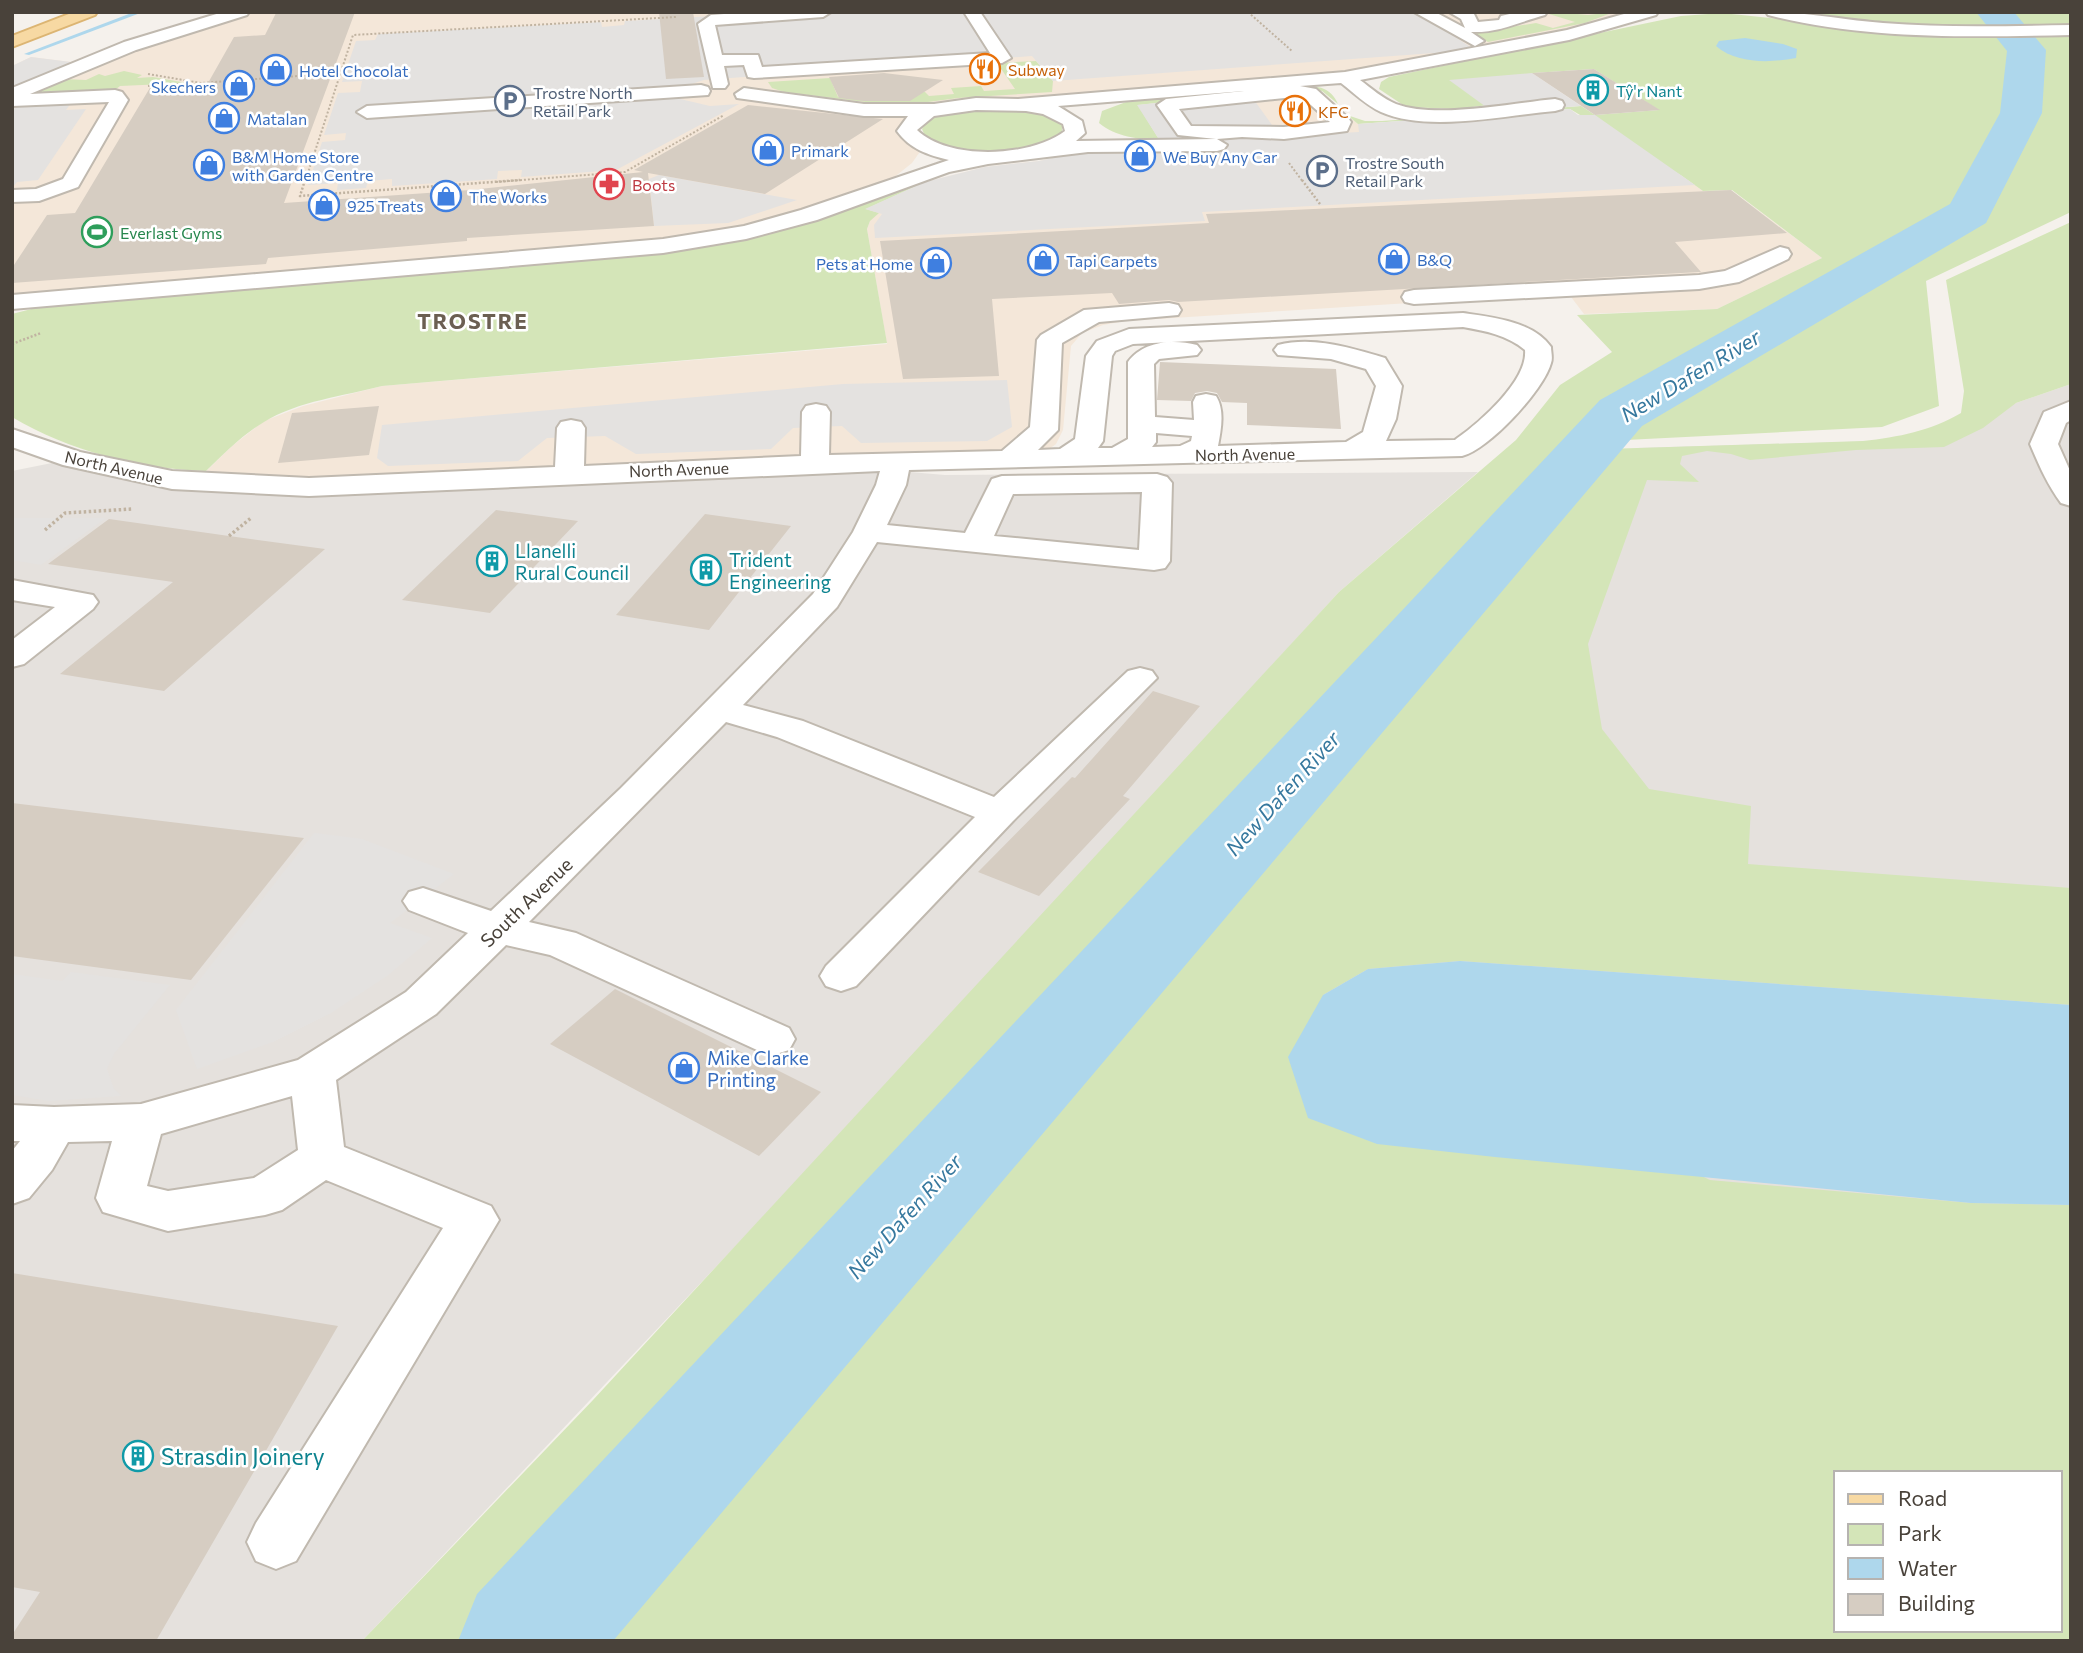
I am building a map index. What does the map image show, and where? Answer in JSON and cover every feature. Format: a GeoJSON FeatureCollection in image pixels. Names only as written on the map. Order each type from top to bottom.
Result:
{"type":"FeatureCollection","features":[{"type":"Feature","properties":{"kind":"main road"},"geometry":{"type":"LineString","coordinates":[[12,43],[89,12]]}},
{"type":"Feature","properties":{"kind":"street"},"geometry":{"type":"LineString","coordinates":[[12,95],[92,60],[175,30],[241,12]]}},
{"type":"Feature","properties":{"kind":"street"},"geometry":{"type":"LineString","coordinates":[[823,12],[711,20],[705,24],[715,61],[710,88],[704,95],[715,98],[744,94],[864,110],[935,110],[976,104],[1019,104],[1345,77],[1569,35],[1650,12]]}},
{"type":"Feature","properties":{"kind":"street"},"geometry":{"type":"LineString","coordinates":[[715,61],[752,59],[754,73],[1002,58],[972,12]]}},
{"type":"Feature","properties":{"kind":"street"},"geometry":{"type":"LineString","coordinates":[[1422,12],[1465,31],[1501,26],[1508,23],[1507,20],[1539,12]]}},
{"type":"Feature","properties":{"kind":"street"},"geometry":{"type":"LineString","coordinates":[[1441,12],[1495,50]]}},
{"type":"Feature","properties":{"kind":"street"},"geometry":{"type":"LineString","coordinates":[[1457,12],[1468,16],[1465,31]]}},
{"type":"Feature","properties":{"kind":"street"},"geometry":{"type":"LineString","coordinates":[[1774,12],[1877,27],[1977,32],[2071,30]]}},
{"type":"Feature","properties":{"kind":"street"},"geometry":{"type":"LineString","coordinates":[[925,63],[939,86]]}},
{"type":"Feature","properties":{"kind":"street"},"geometry":{"type":"LineString","coordinates":[[1345,77],[1392,110],[1412,113],[1555,105]]}},
{"type":"Feature","properties":{"kind":"street"},"geometry":{"type":"LineString","coordinates":[[367,113],[710,88]]}},
{"type":"Feature","properties":{"kind":"street"},"geometry":{"type":"LineString","coordinates":[[1019,104],[1054,111],[1102,138],[1164,147],[1237,143],[1229,134],[1185,131],[1166,104],[1294,91],[1309,93],[1341,122],[1340,127],[1330,130],[1284,133],[1242,131],[1229,134]]}},
{"type":"Feature","properties":{"kind":"street"},"geometry":{"type":"LineString","coordinates":[[1039,152],[1070,139],[1074,124],[1085,110],[1102,102],[1138,93]]}},
{"type":"Feature","properties":{"kind":"street"},"geometry":{"type":"LineString","coordinates":[[1367,93],[1346,101],[1357,111],[1372,116],[1389,114],[1392,110]]}},
{"type":"Feature","properties":{"kind":"street"},"geometry":{"type":"LineString","coordinates":[[12,100],[115,96],[119,100],[71,183],[39,195],[12,196]]}},
{"type":"Feature","properties":{"kind":"street"},"geometry":{"type":"LineString","coordinates":[[864,110],[910,123]]}},
{"type":"Feature","properties":{"kind":"street"},"geometry":{"type":"LineString","coordinates":[[935,110],[910,123],[907,131],[911,139],[924,146],[965,156],[990,157]]}},
{"type":"Feature","properties":{"kind":"street"},"geometry":{"type":"LineString","coordinates":[[12,302],[417,261],[589,255],[663,246],[746,232],[810,215],[943,167],[990,157],[1130,144]]}},
{"type":"Feature","properties":{"kind":"street"},"geometry":{"type":"LineString","coordinates":[[882,187],[912,163],[924,146]]}},
{"type":"Feature","properties":{"kind":"street"},"geometry":{"type":"LineString","coordinates":[[720,217],[746,232]]}},
{"type":"Feature","properties":{"kind":"street"},"geometry":{"type":"LineString","coordinates":[[1384,298],[1699,282],[1731,278],[1780,254]]}},
{"type":"Feature","properties":{"kind":"street"},"geometry":{"type":"LineString","coordinates":[[1010,459],[1044,430],[1050,341],[1093,315],[1190,309]]}},
{"type":"Feature","properties":{"kind":"street","name":"North Avenue"},"geometry":{"type":"LineString","coordinates":[[12,437],[73,459],[172,480],[309,487],[815,464],[1462,449],[1477,438],[1518,393],[1538,364],[1538,347],[1524,335],[1498,326],[1463,320],[1129,337],[1106,346],[1099,356],[1089,441],[1080,451],[1064,458]]}},
{"type":"Feature","properties":{"kind":"street"},"geometry":{"type":"LineString","coordinates":[[1118,456],[1142,442],[1140,362],[1152,352],[1201,349],[1333,351],[1376,364],[1389,386],[1382,419],[1375,437],[1352,451]]}},
{"type":"Feature","properties":{"kind":"street"},"geometry":{"type":"LineString","coordinates":[[2071,410],[2054,418],[2044,444],[2059,479],[2071,497]]}},
{"type":"Feature","properties":{"kind":"street"},"geometry":{"type":"LineString","coordinates":[[815,464],[816,412]]}},
{"type":"Feature","properties":{"kind":"street"},"geometry":{"type":"LineString","coordinates":[[1142,424],[1207,415],[1204,445],[1185,455]]}},
{"type":"Feature","properties":{"kind":"street"},"geometry":{"type":"LineString","coordinates":[[569,474],[571,428]]}},
{"type":"Feature","properties":{"kind":"street","name":"South Avenue"},"geometry":{"type":"LineString","coordinates":[[33,1124],[141,1122],[313,1073],[421,1003],[499,929],[826,600],[868,532],[891,485],[896,462]]}},
{"type":"Feature","properties":{"kind":"street"},"geometry":{"type":"LineString","coordinates":[[868,532],[975,543],[1154,561],[1157,483],[1002,485],[975,543]]}},
{"type":"Feature","properties":{"kind":"street"},"geometry":{"type":"LineString","coordinates":[[12,590],[82,602],[12,657]]}},
{"type":"Feature","properties":{"kind":"street"},"geometry":{"type":"LineString","coordinates":[[841,976],[1000,813],[1140,678]]}},
{"type":"Feature","properties":{"kind":"street"},"geometry":{"type":"LineString","coordinates":[[718,709],[790,729],[1000,813]]}},
{"type":"Feature","properties":{"kind":"street"},"geometry":{"type":"LineString","coordinates":[[423,901],[499,929],[561,943],[773,1039]]}},
{"type":"Feature","properties":{"kind":"street"},"geometry":{"type":"LineString","coordinates":[[313,1073],[323,1158]]}},
{"type":"Feature","properties":{"kind":"street"},"geometry":{"type":"LineString","coordinates":[[141,1122],[120,1198],[169,1211],[265,1196],[323,1158]]}},
{"type":"Feature","properties":{"kind":"street"},"geometry":{"type":"LineString","coordinates":[[12,1185],[35,1157],[33,1124]]}},
{"type":"Feature","properties":{"kind":"street"},"geometry":{"type":"LineString","coordinates":[[276,1542],[474,1220],[323,1158]]}},
{"type":"Feature","properties":{"kind":"path"},"geometry":{"type":"LineString","coordinates":[[1248,12],[1292,51]]}},
{"type":"Feature","properties":{"kind":"path"},"geometry":{"type":"LineString","coordinates":[[92,60],[201,83],[340,74]]}},
{"type":"Feature","properties":{"kind":"path"},"geometry":{"type":"LineString","coordinates":[[1283,155],[1320,204]]}},
{"type":"Feature","properties":{"kind":"path"},"geometry":{"type":"LineString","coordinates":[[45,530],[65,513]]}},
{"type":"Feature","properties":{"kind":"shaded area"},"geometry":{"type":"Polygon","coordinates":[[[221,12],[1650,12],[1391,70],[954,106],[910,123],[924,146],[912,163],[882,187],[746,232],[12,302],[12,66],[31,57],[71,62],[221,12]]]}},
{"type":"Feature","properties":{"kind":"shaded area","name":"Trostre North Retail Park"},"geometry":{"type":"Polygon","coordinates":[[[788,12],[1417,12],[1475,50],[1053,81],[1032,56],[704,80],[676,89],[676,98],[710,106],[739,104],[616,170],[521,177],[522,170],[498,171],[497,179],[392,186],[392,179],[368,181],[366,188],[337,190],[338,183],[308,185],[322,142],[345,140],[346,133],[324,135],[338,93],[360,92],[362,81],[342,82],[356,41],[375,40],[378,34],[601,22],[602,27],[624,25],[625,21],[788,12]]]}},
{"type":"Feature","properties":{"kind":"shaded area"},"geometry":{"type":"Polygon","coordinates":[[[31,57],[71,62],[12,88],[12,66],[31,57]]]}},
{"type":"Feature","properties":{"kind":"shaded area"},"geometry":{"type":"Polygon","coordinates":[[[1532,73],[1581,106],[1493,112],[1449,80],[1532,73]]]}},
{"type":"Feature","properties":{"kind":"shaded area","name":"Trostre South Retail Park"},"geometry":{"type":"Polygon","coordinates":[[[1300,89],[1358,124],[1682,176],[1703,191],[1731,190],[1822,258],[1717,309],[1584,314],[1568,293],[1125,321],[1103,325],[1082,333],[1071,346],[1063,430],[1056,444],[1045,452],[815,464],[195,482],[232,446],[264,421],[303,406],[382,386],[887,344],[867,229],[870,221],[865,209],[925,182],[985,167],[1039,161],[1076,153],[1169,153],[1166,144],[1137,105],[1300,89]]]}},
{"type":"Feature","properties":{"kind":"shaded area"},"geometry":{"type":"Polygon","coordinates":[[[1249,93],[1272,125],[1255,126],[1260,135],[1160,141],[1137,105],[1249,93]]]}},
{"type":"Feature","properties":{"kind":"shaded area"},"geometry":{"type":"Polygon","coordinates":[[[71,103],[66,110],[86,109],[38,180],[17,182],[12,188],[12,111],[17,106],[71,103]]]}},
{"type":"Feature","properties":{"kind":"shaded area","name":"Trostre South Retail Park"},"geometry":{"type":"Polygon","coordinates":[[[1570,109],[1578,115],[1595,115],[1695,185],[1202,212],[1205,221],[875,238],[874,225],[882,214],[865,209],[925,182],[985,167],[1039,161],[1076,153],[1169,154],[1166,143],[1359,132],[1358,124],[1570,109]]]}},
{"type":"Feature","properties":{"kind":"shaded area"},"geometry":{"type":"Polygon","coordinates":[[[659,175],[797,200],[728,223],[654,226],[649,179],[659,175]]]}},
{"type":"Feature","properties":{"kind":"shaded area"},"geometry":{"type":"Polygon","coordinates":[[[1007,380],[1012,427],[987,441],[861,443],[842,426],[793,428],[771,449],[636,454],[605,436],[547,438],[518,461],[388,466],[377,458],[382,425],[843,384],[1007,380]]]}},
{"type":"Feature","properties":{"kind":"shaded area"},"geometry":{"type":"Polygon","coordinates":[[[2071,384],[2071,1641],[791,1641],[1638,448],[1910,440],[2071,384]]]}},
{"type":"Feature","properties":{"kind":"shaded area"},"geometry":{"type":"Polygon","coordinates":[[[72,459],[238,485],[815,464],[945,475],[1478,472],[1339,592],[921,1050],[362,1641],[12,1641],[12,471],[72,459]]]}},
{"type":"Feature","properties":{"kind":"shaded area"},"geometry":{"type":"Polygon","coordinates":[[[12,518],[106,518],[41,565],[12,560],[12,518]]]}},
{"type":"Feature","properties":{"kind":"shaded area"},"geometry":{"type":"Polygon","coordinates":[[[314,833],[362,839],[454,874],[390,923],[432,938],[387,976],[331,1013],[273,1042],[197,1069],[176,1010],[314,833]]]}},
{"type":"Feature","properties":{"kind":"shaded area"},"geometry":{"type":"Polygon","coordinates":[[[71,972],[170,985],[114,1054],[107,1069],[113,1087],[121,1096],[49,1101],[12,1095],[12,974],[62,981],[71,972]]]}},
{"type":"Feature","properties":{"kind":"green space"},"geometry":{"type":"Polygon","coordinates":[[[1556,12],[1588,15],[1614,12],[1585,23],[1488,42],[1472,33],[1536,23],[1553,28],[1575,22],[1549,14],[1556,12]]]}},
{"type":"Feature","properties":{"kind":"green space"},"geometry":{"type":"Polygon","coordinates":[[[1800,12],[1991,12],[2003,26],[1910,26],[1813,17],[1800,12]]]}},
{"type":"Feature","properties":{"kind":"green space"},"geometry":{"type":"Polygon","coordinates":[[[1999,12],[2071,12],[2071,25],[2010,26],[1999,12]]]}},
{"type":"Feature","properties":{"kind":"green space"},"geometry":{"type":"Polygon","coordinates":[[[1722,13],[1938,35],[2071,35],[2071,212],[1926,281],[1939,406],[1882,427],[1566,443],[488,1641],[362,1641],[593,1400],[1339,592],[1516,440],[1560,385],[1612,352],[1577,315],[1717,309],[1822,258],[1732,190],[1703,191],[1570,109],[1358,124],[1347,115],[1365,121],[1382,121],[1581,106],[1595,115],[1659,110],[1594,69],[1533,73],[1496,104],[1456,109],[1406,107],[1379,89],[1381,82],[1389,77],[1681,16],[1722,13]]]}},
{"type":"Feature","properties":{"kind":"green space"},"geometry":{"type":"Polygon","coordinates":[[[1036,61],[1053,81],[1052,92],[958,98],[898,106],[784,92],[772,88],[768,82],[830,78],[838,97],[925,92],[929,96],[954,94],[951,88],[981,86],[984,91],[1015,89],[997,63],[1036,61]]]}},
{"type":"Feature","properties":{"kind":"green space"},"geometry":{"type":"Polygon","coordinates":[[[124,71],[142,75],[137,78],[153,77],[187,83],[120,86],[115,90],[44,95],[36,90],[63,79],[86,80],[99,74],[105,76],[124,71]]]}},
{"type":"Feature","properties":{"kind":"green space"},"geometry":{"type":"Polygon","coordinates":[[[1290,86],[1324,89],[1330,92],[1338,104],[1322,91],[1300,88],[1138,105],[1160,141],[1120,134],[1099,123],[1102,111],[1126,102],[1290,86]]]}},
{"type":"Feature","properties":{"kind":"green space"},"geometry":{"type":"Polygon","coordinates":[[[976,107],[1033,111],[1062,124],[1062,132],[1033,147],[995,152],[956,148],[925,136],[922,129],[932,119],[946,113],[976,107]]]}},
{"type":"Feature","properties":{"kind":"green space"},"geometry":{"type":"Polygon","coordinates":[[[913,181],[923,183],[866,209],[879,213],[870,221],[867,229],[887,343],[382,386],[306,404],[277,415],[248,433],[206,471],[181,470],[106,456],[57,440],[12,417],[12,314],[43,306],[667,252],[793,225],[853,206],[913,181]]]}},
{"type":"Feature","properties":{"kind":"green space"},"geometry":{"type":"Polygon","coordinates":[[[2071,222],[2071,384],[2016,403],[1983,428],[1944,447],[1856,450],[1750,460],[1707,451],[1682,456],[1680,464],[1699,482],[1647,480],[1588,644],[1602,729],[1649,789],[1751,806],[1748,864],[2071,888],[2071,1005],[1460,961],[1368,969],[1323,995],[1710,1180],[1971,1203],[2071,1205],[2071,1641],[545,1641],[1259,834],[1605,449],[1863,441],[1889,437],[1938,424],[1961,413],[1964,391],[1946,280],[2071,222]]]}},
{"type":"Feature","properties":{"kind":"water"},"geometry":{"type":"Polygon","coordinates":[[[1745,38],[1797,49],[1796,58],[1754,61],[1734,56],[1716,46],[1719,41],[1745,38]]]}},
{"type":"Feature","properties":{"kind":"water"},"geometry":{"type":"Polygon","coordinates":[[[1460,961],[2071,1005],[2071,1205],[1971,1203],[1377,1144],[1308,1118],[1288,1057],[1323,995],[1368,969],[1460,961]]]}},
{"type":"Feature","properties":{"kind":"building"},"geometry":{"type":"Polygon","coordinates":[[[355,12],[284,203],[470,190],[643,172],[634,170],[748,105],[883,119],[765,194],[648,173],[654,226],[467,238],[467,241],[268,258],[266,264],[12,283],[12,268],[47,215],[75,213],[151,86],[208,83],[234,37],[265,35],[276,13],[355,12]]]}},
{"type":"Feature","properties":{"kind":"building"},"geometry":{"type":"Polygon","coordinates":[[[659,12],[693,12],[704,77],[666,79],[659,12]]]}},
{"type":"Feature","properties":{"kind":"building","name":"Tŷ'r Nant"},"geometry":{"type":"Polygon","coordinates":[[[1594,69],[1660,110],[1595,115],[1532,73],[1594,69]]]}},
{"type":"Feature","properties":{"kind":"building"},"geometry":{"type":"Polygon","coordinates":[[[884,73],[943,80],[910,101],[864,101],[839,98],[829,77],[884,73]]]}},
{"type":"Feature","properties":{"kind":"building","name":"B&Q"},"geometry":{"type":"Polygon","coordinates":[[[1731,190],[1787,233],[1675,242],[1701,272],[1178,302],[1169,300],[1119,304],[1112,293],[992,299],[999,376],[903,379],[880,241],[1209,223],[1206,214],[1731,190]]]}},
{"type":"Feature","properties":{"kind":"building"},"geometry":{"type":"Polygon","coordinates":[[[1160,362],[1336,369],[1341,429],[1247,425],[1247,403],[1222,402],[1217,393],[1207,391],[1195,393],[1191,401],[1157,400],[1160,362]]]}},
{"type":"Feature","properties":{"kind":"building"},"geometry":{"type":"Polygon","coordinates":[[[379,406],[369,455],[278,463],[292,413],[379,406]]]}},
{"type":"Feature","properties":{"kind":"building","name":"Llanelli Rural Council"},"geometry":{"type":"Polygon","coordinates":[[[496,510],[578,521],[490,613],[402,600],[496,510]]]}},
{"type":"Feature","properties":{"kind":"building","name":"Trident Engineering"},"geometry":{"type":"Polygon","coordinates":[[[705,514],[791,526],[709,630],[616,615],[705,514]]]}},
{"type":"Feature","properties":{"kind":"building"},"geometry":{"type":"Polygon","coordinates":[[[109,519],[325,549],[164,691],[60,674],[173,582],[48,564],[109,519]]]}},
{"type":"Feature","properties":{"kind":"building"},"geometry":{"type":"Polygon","coordinates":[[[1153,691],[1200,706],[1123,796],[1130,799],[1039,896],[978,872],[1072,777],[1075,778],[1153,691]]]}},
{"type":"Feature","properties":{"kind":"building"},"geometry":{"type":"Polygon","coordinates":[[[12,803],[304,838],[191,980],[12,956],[12,803]]]}},
{"type":"Feature","properties":{"kind":"building","name":"Mike Clarke Printing"},"geometry":{"type":"Polygon","coordinates":[[[615,989],[821,1092],[759,1156],[550,1044],[615,989]]]}},
{"type":"Feature","properties":{"kind":"building","name":"Strasdin Joinery"},"geometry":{"type":"Polygon","coordinates":[[[12,1273],[338,1326],[156,1641],[12,1641],[12,1635],[40,1592],[12,1587],[12,1273]]]}},
{"type":"Feature","properties":{"kind":"waterway"},"geometry":{"type":"LineString","coordinates":[[27,54],[140,12]]}},
{"type":"Feature","properties":{"kind":"waterway","name":"New Dafen River"},"geometry":{"type":"LineString","coordinates":[[525,1641],[1621,413],[1969,213],[2021,113],[2027,50],[1994,12]]}},
{"type":"Feature","properties":{"kind":"place","name":"Subway"},"geometry":{"type":"Point","coordinates":[985,69]}},
{"type":"Feature","properties":{"kind":"place","name":"Hotel Chocolat"},"geometry":{"type":"Point","coordinates":[276,70]}},
{"type":"Feature","properties":{"kind":"place","name":"Skechers"},"geometry":{"type":"Point","coordinates":[239,86]}},
{"type":"Feature","properties":{"kind":"place","name":"Tŷ'r Nant"},"geometry":{"type":"Point","coordinates":[1593,90]}},
{"type":"Feature","properties":{"kind":"place","name":"Trostre North Retail Park"},"geometry":{"type":"Point","coordinates":[510,101]}},
{"type":"Feature","properties":{"kind":"place","name":"KFC"},"geometry":{"type":"Point","coordinates":[1295,111]}},
{"type":"Feature","properties":{"kind":"place","name":"Matalan"},"geometry":{"type":"Point","coordinates":[224,118]}},
{"type":"Feature","properties":{"kind":"place","name":"Primark"},"geometry":{"type":"Point","coordinates":[768,150]}},
{"type":"Feature","properties":{"kind":"place","name":"We Buy Any Car"},"geometry":{"type":"Point","coordinates":[1140,156]}},
{"type":"Feature","properties":{"kind":"place","name":"B&M Home Store with Garden Centre"},"geometry":{"type":"Point","coordinates":[209,165]}},
{"type":"Feature","properties":{"kind":"place","name":"Trostre South Retail Park"},"geometry":{"type":"Point","coordinates":[1322,171]}},
{"type":"Feature","properties":{"kind":"place","name":"Boots"},"geometry":{"type":"Point","coordinates":[609,184]}},
{"type":"Feature","properties":{"kind":"place","name":"The Works"},"geometry":{"type":"Point","coordinates":[446,196]}},
{"type":"Feature","properties":{"kind":"place","name":"925 Treats"},"geometry":{"type":"Point","coordinates":[324,205]}},
{"type":"Feature","properties":{"kind":"place","name":"Everlast Gyms"},"geometry":{"type":"Point","coordinates":[97,232]}},
{"type":"Feature","properties":{"kind":"place","name":"B&Q"},"geometry":{"type":"Point","coordinates":[1394,259]}},
{"type":"Feature","properties":{"kind":"place","name":"Tapi Carpets"},"geometry":{"type":"Point","coordinates":[1043,260]}},
{"type":"Feature","properties":{"kind":"place","name":"Pets at Home"},"geometry":{"type":"Point","coordinates":[936,263]}},
{"type":"Feature","properties":{"kind":"place","name":"Llanelli Rural Council"},"geometry":{"type":"Point","coordinates":[492,561]}},
{"type":"Feature","properties":{"kind":"place","name":"Trident Engineering"},"geometry":{"type":"Point","coordinates":[706,570]}},
{"type":"Feature","properties":{"kind":"place","name":"Mike Clarke Printing"},"geometry":{"type":"Point","coordinates":[684,1068]}},
{"type":"Feature","properties":{"kind":"place","name":"Strasdin Joinery"},"geometry":{"type":"Point","coordinates":[138,1456]}},
{"type":"Feature","properties":{"kind":"district","name":"TROSTRE"},"geometry":{"type":"Point","coordinates":[473,320]}}]}
